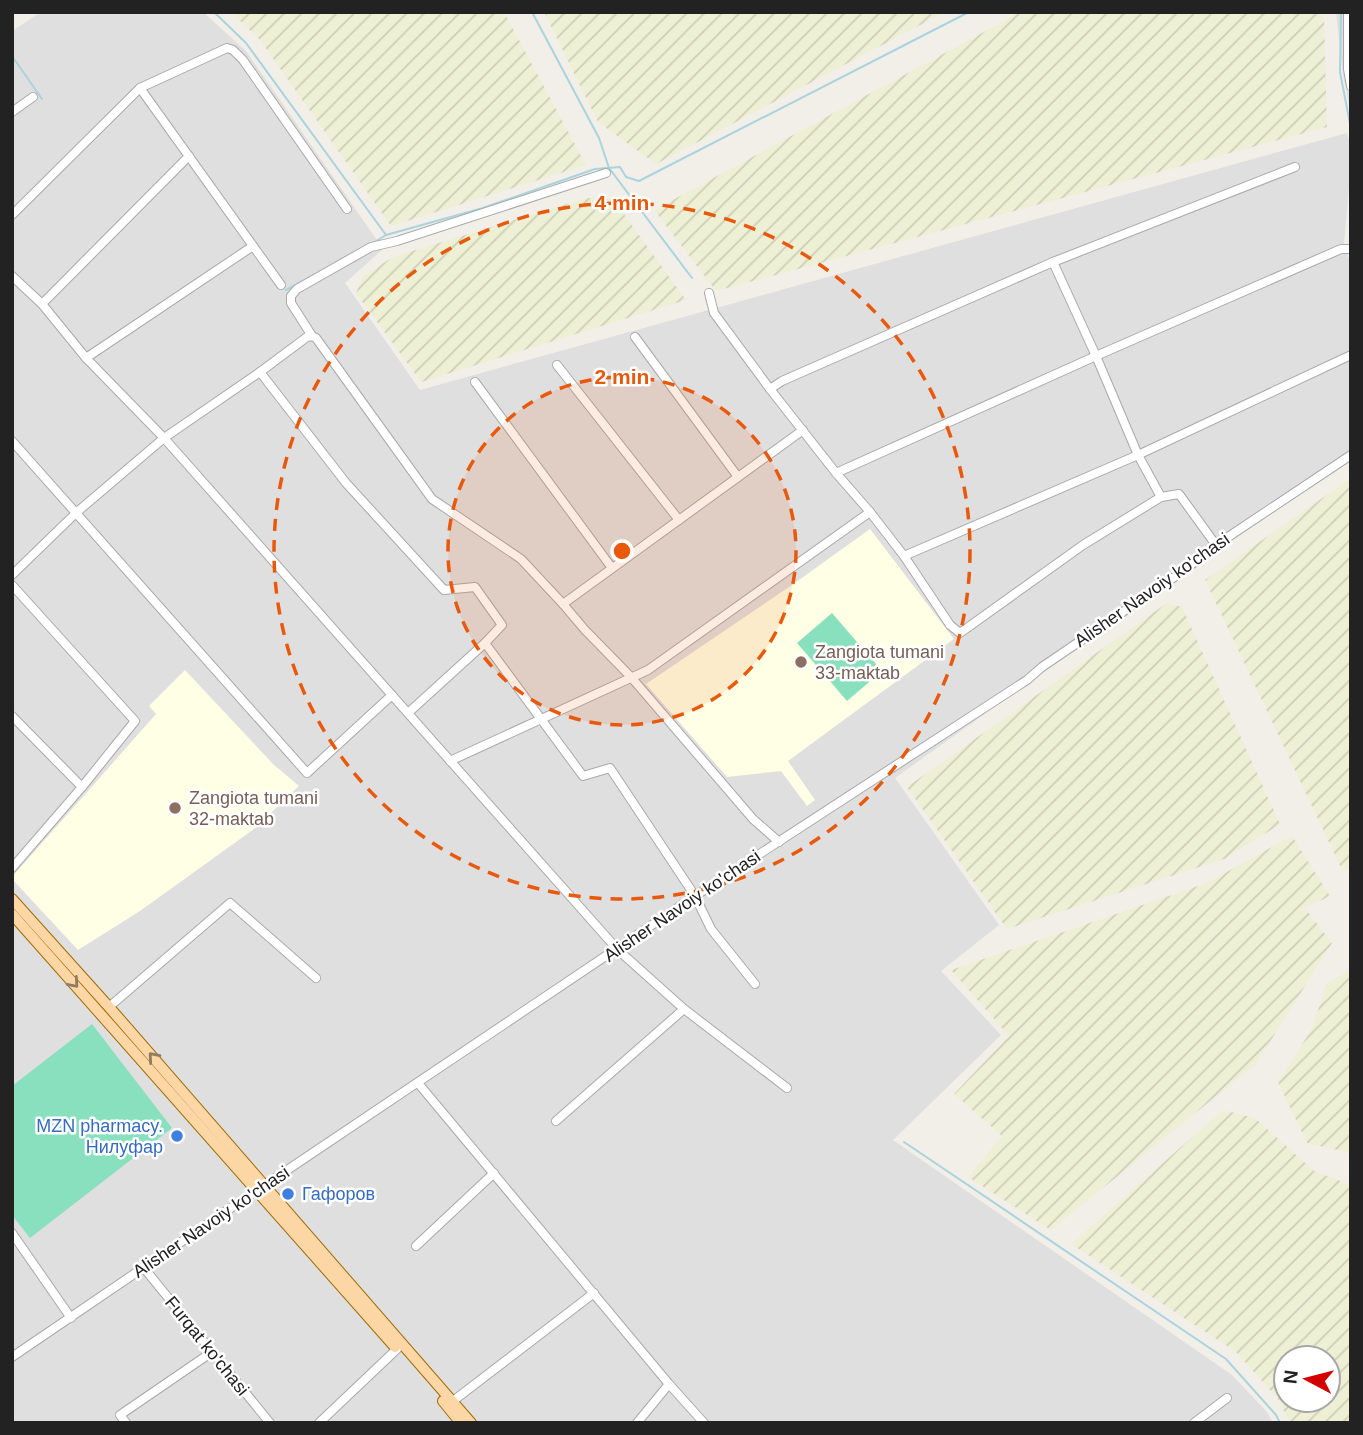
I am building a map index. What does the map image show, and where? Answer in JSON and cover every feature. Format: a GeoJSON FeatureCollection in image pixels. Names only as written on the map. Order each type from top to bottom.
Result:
{"type":"FeatureCollection","features":[{"type":"Feature","properties":{"kind":"main road"},"geometry":{"type":"LineString","coordinates":[[12,898],[109,1007],[461,1423]]}},
{"type":"Feature","properties":{"kind":"main road"},"geometry":{"type":"LineString","coordinates":[[12,914],[471,1423]]}},
{"type":"Feature","properties":{"kind":"street"},"geometry":{"type":"LineString","coordinates":[[1348,12],[1348,69],[1351,86]]}},
{"type":"Feature","properties":{"kind":"street"},"geometry":{"type":"LineString","coordinates":[[12,215],[140,88],[228,48],[243,60],[347,209]]}},
{"type":"Feature","properties":{"kind":"street"},"geometry":{"type":"LineString","coordinates":[[140,88],[281,285]]}},
{"type":"Feature","properties":{"kind":"street"},"geometry":{"type":"LineString","coordinates":[[12,113],[33,97]]}},
{"type":"Feature","properties":{"kind":"street"},"geometry":{"type":"LineString","coordinates":[[42,304],[189,156]]}},
{"type":"Feature","properties":{"kind":"street"},"geometry":{"type":"LineString","coordinates":[[770,389],[782,381],[1053,262],[1295,167]]}},
{"type":"Feature","properties":{"kind":"street"},"geometry":{"type":"LineString","coordinates":[[606,173],[372,247],[296,289],[291,296],[291,303],[312,336],[432,499],[521,559],[564,604],[584,630],[631,677],[753,819],[779,842]]}},
{"type":"Feature","properties":{"kind":"street"},"geometry":{"type":"LineString","coordinates":[[86,358],[253,246]]}},
{"type":"Feature","properties":{"kind":"street"},"geometry":{"type":"LineString","coordinates":[[836,473],[1341,249],[1351,249]]}},
{"type":"Feature","properties":{"kind":"street"},"geometry":{"type":"LineString","coordinates":[[1053,262],[1138,454],[1161,497]]}},
{"type":"Feature","properties":{"kind":"street"},"geometry":{"type":"LineString","coordinates":[[12,276],[42,304],[86,358],[164,438],[617,949],[684,1009],[787,1088]]}},
{"type":"Feature","properties":{"kind":"street"},"geometry":{"type":"LineString","coordinates":[[709,293],[715,313],[770,389],[870,512],[904,556],[950,625],[960,633],[1083,545],[1161,497],[1179,494],[1216,545]]}},
{"type":"Feature","properties":{"kind":"street"},"geometry":{"type":"LineString","coordinates":[[12,575],[77,512],[164,438],[312,336]]}},
{"type":"Feature","properties":{"kind":"street"},"geometry":{"type":"LineString","coordinates":[[635,337],[738,477]]}},
{"type":"Feature","properties":{"kind":"street"},"geometry":{"type":"LineString","coordinates":[[904,556],[1138,454],[1351,355]]}},
{"type":"Feature","properties":{"kind":"street"},"geometry":{"type":"LineString","coordinates":[[557,365],[679,520]]}},
{"type":"Feature","properties":{"kind":"street"},"geometry":{"type":"LineString","coordinates":[[260,372],[346,482],[444,590],[475,587],[502,625],[408,713]]}},
{"type":"Feature","properties":{"kind":"street"},"geometry":{"type":"LineString","coordinates":[[475,382],[612,568]]}},
{"type":"Feature","properties":{"kind":"street"},"geometry":{"type":"LineString","coordinates":[[564,604],[803,430]]}},
{"type":"Feature","properties":{"kind":"street"},"geometry":{"type":"LineString","coordinates":[[12,441],[306,773],[392,695]]}},
{"type":"Feature","properties":{"kind":"street","name":"Alisher Navoiy ko'chasi"},"geometry":{"type":"LineString","coordinates":[[12,1357],[695,896],[1027,680],[1216,545],[1351,455]]}},
{"type":"Feature","properties":{"kind":"street"},"geometry":{"type":"LineString","coordinates":[[450,761],[648,670],[870,512]]}},
{"type":"Feature","properties":{"kind":"street"},"geometry":{"type":"LineString","coordinates":[[12,585],[135,721],[12,868]]}},
{"type":"Feature","properties":{"kind":"street"},"geometry":{"type":"LineString","coordinates":[[485,643],[583,776],[610,768],[695,896],[711,929],[755,984]]}},
{"type":"Feature","properties":{"kind":"street"},"geometry":{"type":"LineString","coordinates":[[12,716],[82,787]]}},
{"type":"Feature","properties":{"kind":"street"},"geometry":{"type":"LineString","coordinates":[[109,1007],[230,903],[316,978]]}},
{"type":"Feature","properties":{"kind":"street"},"geometry":{"type":"LineString","coordinates":[[556,1121],[684,1009]]}},
{"type":"Feature","properties":{"kind":"street"},"geometry":{"type":"LineString","coordinates":[[418,1083],[704,1423]]}},
{"type":"Feature","properties":{"kind":"street"},"geometry":{"type":"LineString","coordinates":[[416,1246],[494,1173]]}},
{"type":"Feature","properties":{"kind":"street"},"geometry":{"type":"LineString","coordinates":[[12,1233],[71,1318]]}},
{"type":"Feature","properties":{"kind":"street","name":"Furqat ko'chasi"},"geometry":{"type":"LineString","coordinates":[[144,1268],[270,1423]]}},
{"type":"Feature","properties":{"kind":"street"},"geometry":{"type":"LineString","coordinates":[[453,1401],[594,1293]]}},
{"type":"Feature","properties":{"kind":"street"},"geometry":{"type":"LineString","coordinates":[[319,1423],[397,1349]]}},
{"type":"Feature","properties":{"kind":"street"},"geometry":{"type":"LineString","coordinates":[[126,1423],[120,1415],[212,1352]]}},
{"type":"Feature","properties":{"kind":"street"},"geometry":{"type":"LineString","coordinates":[[637,1423],[669,1384]]}},
{"type":"Feature","properties":{"kind":"street"},"geometry":{"type":"LineString","coordinates":[[1194,1423],[1227,1398]]}},
{"type":"Feature","properties":{"kind":"street"},"geometry":{"type":"LineString","coordinates":[[1204,1415],[1211,1423]]}},
{"type":"Feature","properties":{"kind":"shaded area"},"geometry":{"type":"Polygon","coordinates":[[[41,12],[203,12],[246,51],[383,249],[345,283],[420,390],[1347,133],[1351,147],[1351,165],[1344,244],[1351,265],[1351,452],[895,778],[999,925],[941,971],[1001,1035],[893,1140],[1232,1375],[1267,1412],[1273,1423],[12,1423],[12,31],[41,12]]]}},
{"type":"Feature","properties":{"kind":"shaded area"},"geometry":{"type":"Polygon","coordinates":[[[231,12],[504,12],[586,165],[391,226],[260,40],[231,12]]]}},
{"type":"Feature","properties":{"kind":"shaded area"},"geometry":{"type":"Polygon","coordinates":[[[544,12],[945,12],[656,164],[598,122],[544,12]]]}},
{"type":"Feature","properties":{"kind":"shaded area"},"geometry":{"type":"Polygon","coordinates":[[[1021,12],[1316,12],[1324,17],[1327,127],[716,291],[654,210],[1021,12]]]}},
{"type":"Feature","properties":{"kind":"shaded area"},"geometry":{"type":"Polygon","coordinates":[[[1336,12],[1351,12],[1351,115],[1343,75],[1336,12]]]}},
{"type":"Feature","properties":{"kind":"shaded area"},"geometry":{"type":"Polygon","coordinates":[[[586,198],[613,199],[686,300],[421,382],[356,293],[363,276],[393,257],[586,198]]]}},
{"type":"Feature","properties":{"kind":"shaded area"},"geometry":{"type":"Polygon","coordinates":[[[1351,478],[1351,867],[1343,872],[1205,580],[1351,478]]]}},
{"type":"Feature","properties":{"kind":"shaded area","name":"Zangiota tumani 33-maktab"},"geometry":{"type":"Polygon","coordinates":[[[870,529],[954,639],[788,761],[815,800],[807,806],[781,771],[727,777],[646,684],[870,529]]]}},
{"type":"Feature","properties":{"kind":"shaded area"},"geometry":{"type":"Polygon","coordinates":[[[1167,603],[1182,607],[1280,824],[1227,858],[1007,929],[907,787],[1167,603]]]}},
{"type":"Feature","properties":{"kind":"shaded area","name":"Zangiota tumani 32-maktab"},"geometry":{"type":"Polygon","coordinates":[[[185,670],[274,765],[299,786],[254,829],[140,911],[78,950],[12,877],[156,714],[149,706],[185,670]]]}},
{"type":"Feature","properties":{"kind":"shaded area"},"geometry":{"type":"Polygon","coordinates":[[[1292,836],[1330,896],[1305,908],[1332,943],[1256,1064],[1051,1230],[968,1177],[1002,1136],[954,1094],[1009,1036],[951,970],[1207,883],[1292,836]]]}},
{"type":"Feature","properties":{"kind":"shaded area"},"geometry":{"type":"Polygon","coordinates":[[[1351,969],[1351,1153],[1307,1143],[1278,1082],[1312,1029],[1326,985],[1351,969]]]}},
{"type":"Feature","properties":{"kind":"shaded area"},"geometry":{"type":"Polygon","coordinates":[[[1223,1110],[1255,1118],[1314,1171],[1351,1185],[1351,1423],[1290,1423],[1286,1414],[1342,1414],[1342,1344],[1272,1344],[1272,1392],[1236,1352],[1071,1244],[1223,1110]]]}},
{"type":"Feature","properties":{"kind":"green space"},"geometry":{"type":"Polygon","coordinates":[[[832,613],[882,671],[847,701],[797,643],[832,613]]]}},
{"type":"Feature","properties":{"kind":"green space"},"geometry":{"type":"Polygon","coordinates":[[[92,1024],[172,1128],[30,1238],[12,1215],[12,1086],[92,1024]]]}},
{"type":"Feature","properties":{"kind":"waterway"},"geometry":{"type":"LineString","coordinates":[[214,12],[246,43],[386,235]]}},
{"type":"Feature","properties":{"kind":"waterway"},"geometry":{"type":"LineString","coordinates":[[532,12],[599,138],[609,168],[692,278]]}},
{"type":"Feature","properties":{"kind":"waterway"},"geometry":{"type":"LineString","coordinates":[[373,243],[386,235],[483,208],[595,169],[620,167],[626,177],[639,181],[969,12]]}},
{"type":"Feature","properties":{"kind":"waterway"},"geometry":{"type":"LineString","coordinates":[[1341,12],[1340,72],[1351,129]]}},
{"type":"Feature","properties":{"kind":"waterway"},"geometry":{"type":"LineString","coordinates":[[12,56],[42,99]]}},
{"type":"Feature","properties":{"kind":"waterway"},"geometry":{"type":"LineString","coordinates":[[1350,246],[1351,202]]}},
{"type":"Feature","properties":{"kind":"waterway"},"geometry":{"type":"LineString","coordinates":[[286,290],[325,269]]}},
{"type":"Feature","properties":{"kind":"waterway"},"geometry":{"type":"LineString","coordinates":[[904,1142],[1226,1359],[1276,1415],[1280,1423]]}},
{"type":"Feature","properties":{"kind":"place","name":"Zangiota tumani 33-maktab"},"geometry":{"type":"Point","coordinates":[801,662]}},
{"type":"Feature","properties":{"kind":"place","name":"Zangiota tumani 32-maktab"},"geometry":{"type":"Point","coordinates":[175,808]}},
{"type":"Feature","properties":{"kind":"place","name":"MZN pharmacy. Нилуфар"},"geometry":{"type":"Point","coordinates":[177,1136]}},
{"type":"Feature","properties":{"kind":"place","name":"Гафоров"},"geometry":{"type":"Point","coordinates":[288,1194]}}]}
